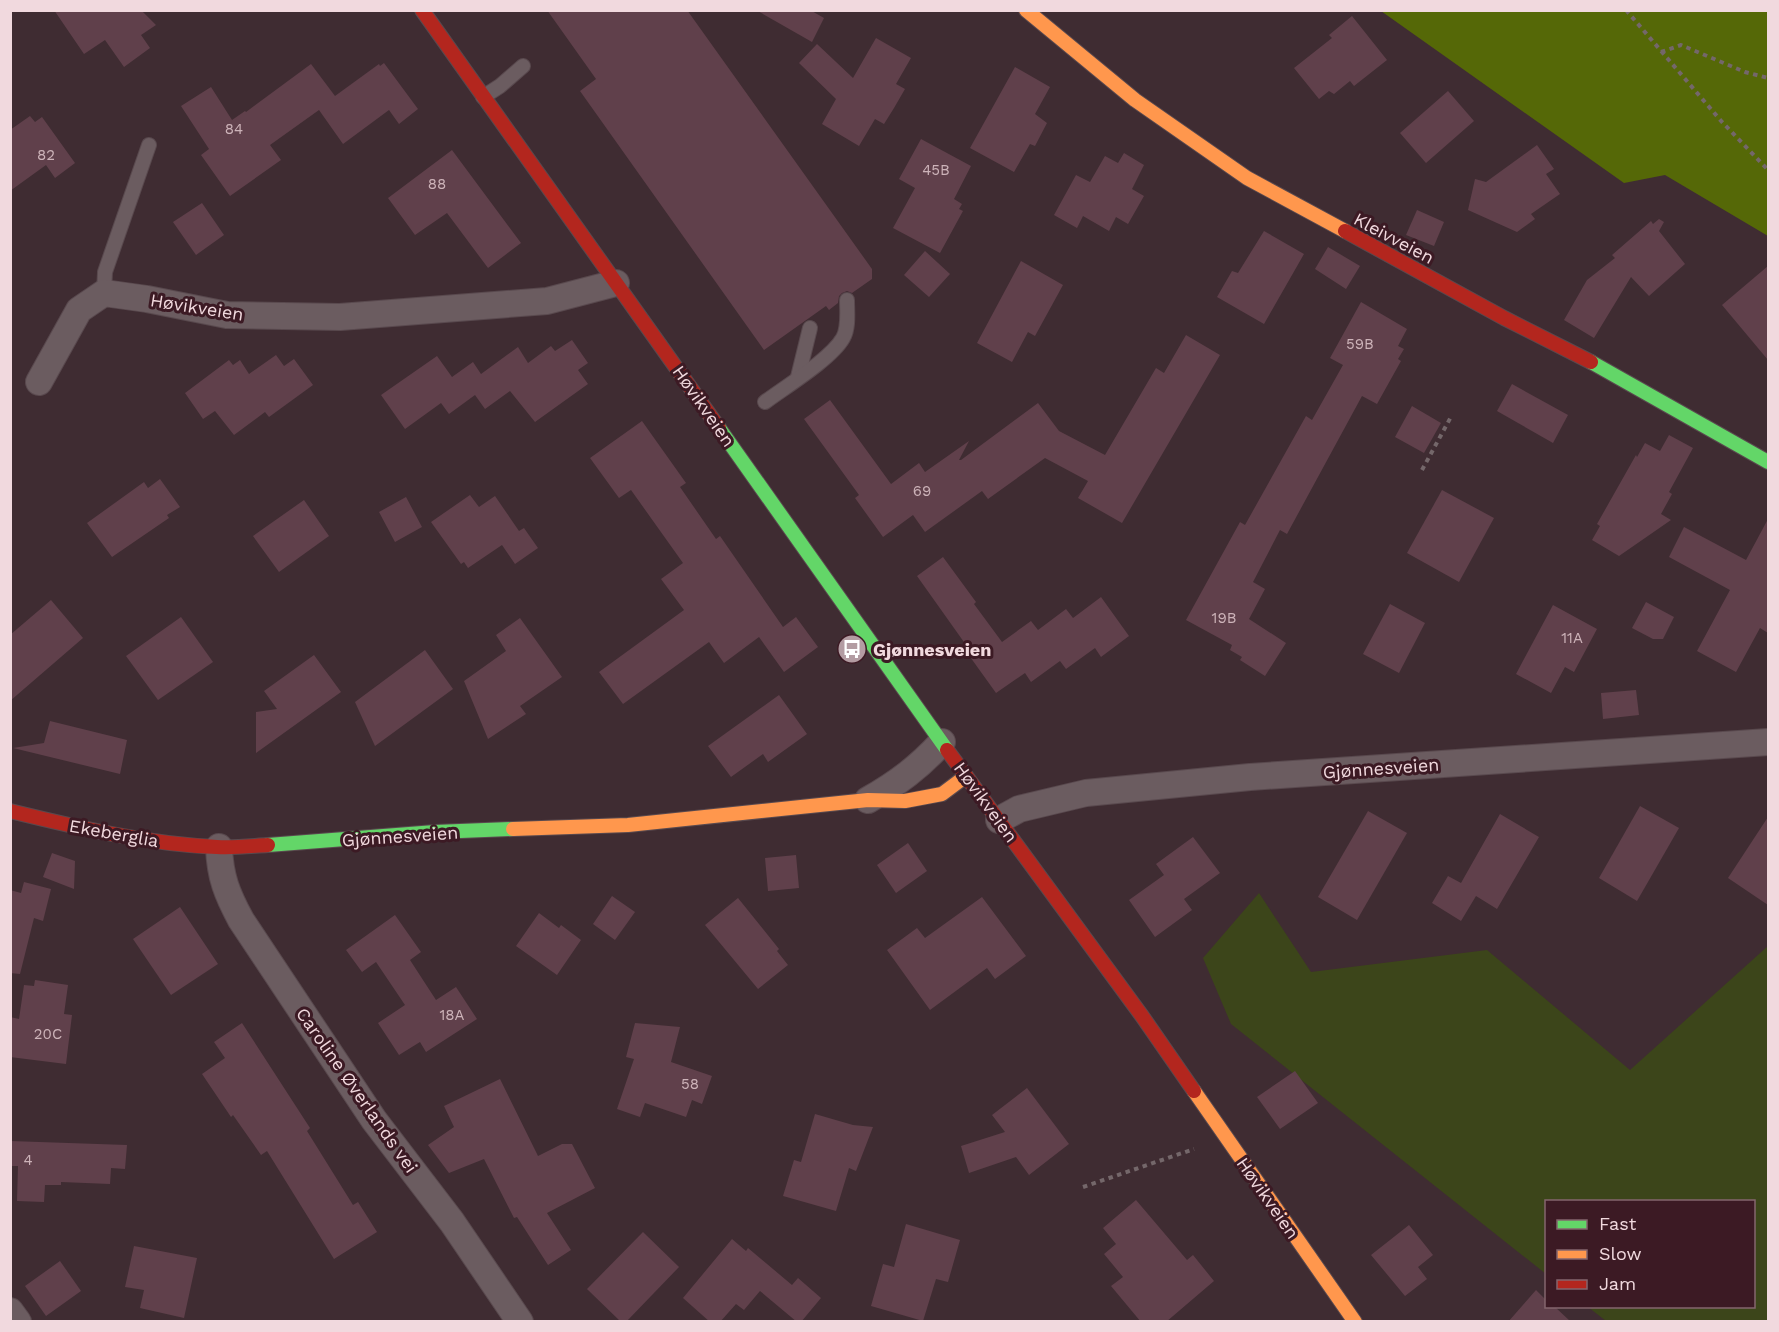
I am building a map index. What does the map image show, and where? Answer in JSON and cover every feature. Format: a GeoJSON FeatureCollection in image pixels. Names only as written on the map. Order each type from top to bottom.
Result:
{"type":"FeatureCollection","features":[{"type":"Feature","properties":{"kind":"street","name":"Høvikveien"},"geometry":{"type":"LineString","coordinates":[[422,10],[1355,1322]]}},
{"type":"Feature","properties":{"kind":"street","name":"Kleivveien"},"geometry":{"type":"LineString","coordinates":[[1026,10],[1135,100],[1247,178],[1426,276],[1610,372],[1768,462]]}},
{"type":"Feature","properties":{"kind":"street","name":"Høvikveien"},"geometry":{"type":"LineString","coordinates":[[104,292],[227,315],[340,317],[546,301],[616,283]]}},
{"type":"Feature","properties":{"kind":"street"},"geometry":{"type":"LineString","coordinates":[[39,382],[79,310],[104,292]]}},
{"type":"Feature","properties":{"kind":"street","name":"Gjønnesveien"},"geometry":{"type":"LineString","coordinates":[[868,800],[897,784],[920,765],[942,742]]}},
{"type":"Feature","properties":{"kind":"street","name":"Gjønnesveien"},"geometry":{"type":"LineString","coordinates":[[999,820],[1019,809],[1086,793],[1262,776],[1768,742]]}},
{"type":"Feature","properties":{"kind":"street","name":"Gjønnesveien"},"geometry":{"type":"LineString","coordinates":[[219,847],[298,844],[435,832],[628,825],[868,800],[904,801],[942,794],[966,776]]}},
{"type":"Feature","properties":{"kind":"street","name":"Ekeberglia"},"geometry":{"type":"LineString","coordinates":[[10,811],[92,831],[150,841],[219,847]]}},
{"type":"Feature","properties":{"kind":"street","name":"Caroline Øverlands vei"},"geometry":{"type":"LineString","coordinates":[[219,847],[220,868],[227,895],[241,920],[374,1120],[452,1222],[520,1322]]}},
{"type":"Feature","properties":{"kind":"street"},"geometry":{"type":"LineString","coordinates":[[10,1311],[18,1322]]}},
{"type":"Feature","properties":{"kind":"lane"},"geometry":{"type":"LineString","coordinates":[[483,97],[523,66]]}},
{"type":"Feature","properties":{"kind":"lane"},"geometry":{"type":"LineString","coordinates":[[104,292],[105,272],[149,145]]}},
{"type":"Feature","properties":{"kind":"lane"},"geometry":{"type":"LineString","coordinates":[[765,402],[826,357],[843,338],[847,300]]}},
{"type":"Feature","properties":{"kind":"lane"},"geometry":{"type":"LineString","coordinates":[[798,378],[810,328]]}},
{"type":"Feature","properties":{"kind":"path"},"geometry":{"type":"LineString","coordinates":[[1626,10],[1722,122],[1768,170]]}},
{"type":"Feature","properties":{"kind":"path"},"geometry":{"type":"LineString","coordinates":[[1661,52],[1681,45],[1745,72],[1768,78]]}},
{"type":"Feature","properties":{"kind":"path"},"geometry":{"type":"LineString","coordinates":[[1422,470],[1452,415]]}},
{"type":"Feature","properties":{"kind":"path"},"geometry":{"type":"LineString","coordinates":[[1083,1187],[1226,1138]]}},
{"type":"Feature","properties":{"kind":"green space"},"geometry":{"type":"Polygon","coordinates":[[[1381,11],[1768,11],[1768,236],[1665,175],[1624,183],[1381,11]]]}},
{"type":"Feature","properties":{"kind":"green space"},"geometry":{"type":"Polygon","coordinates":[[[1259,893],[1311,972],[1487,950],[1630,1070],[1768,946],[1768,1321],[1606,1321],[1589,1308],[1755,1308],[1755,1200],[1545,1200],[1545,1273],[1231,1024],[1203,958],[1259,893]]]}},
{"type":"Feature","properties":{"kind":"building"},"geometry":{"type":"Polygon","coordinates":[[[54,10],[141,10],[156,25],[141,35],[150,48],[124,67],[105,40],[84,54],[54,10]]]}},
{"type":"Feature","properties":{"kind":"building"},"geometry":{"type":"Polygon","coordinates":[[[547,10],[687,10],[872,269],[872,279],[852,293],[847,291],[842,293],[838,303],[829,310],[826,306],[764,350],[580,91],[596,79],[547,10]]]}},
{"type":"Feature","properties":{"kind":"building"},"geometry":{"type":"Polygon","coordinates":[[[756,10],[810,10],[824,18],[812,42],[756,10]]]}},
{"type":"Feature","properties":{"kind":"building"},"geometry":{"type":"Polygon","coordinates":[[[1352,16],[1387,60],[1354,86],[1350,81],[1334,94],[1329,91],[1319,99],[1294,68],[1332,38],[1329,35],[1352,16]]]}},
{"type":"Feature","properties":{"kind":"building"},"geometry":{"type":"Polygon","coordinates":[[[876,38],[911,58],[896,84],[905,89],[894,108],[884,124],[875,119],[859,146],[822,124],[836,99],[799,63],[817,44],[853,78],[876,38]]]}},
{"type":"Feature","properties":{"kind":"building"},"geometry":{"type":"Polygon","coordinates":[[[384,63],[418,109],[399,124],[389,110],[343,144],[319,110],[270,145],[281,160],[230,196],[201,155],[209,149],[181,106],[211,87],[232,120],[311,64],[335,96],[379,64],[380,66],[384,63]]]}},
{"type":"Feature","properties":{"kind":"building"},"geometry":{"type":"Polygon","coordinates":[[[1015,67],[1050,87],[1035,114],[1047,123],[1035,146],[1030,144],[1014,172],[970,148],[1015,67]]]}},
{"type":"Feature","properties":{"kind":"building"},"geometry":{"type":"Polygon","coordinates":[[[1448,91],[1474,121],[1426,163],[1400,133],[1448,91]]]}},
{"type":"Feature","properties":{"kind":"building"},"geometry":{"type":"Polygon","coordinates":[[[30,116],[35,122],[42,117],[75,163],[55,178],[46,165],[10,191],[10,130],[30,116]]]}},
{"type":"Feature","properties":{"kind":"building"},"geometry":{"type":"Polygon","coordinates":[[[921,139],[971,166],[954,199],[962,204],[959,209],[963,211],[940,253],[893,228],[915,188],[899,179],[921,139]]]}},
{"type":"Feature","properties":{"kind":"building"},"geometry":{"type":"Polygon","coordinates":[[[1537,145],[1554,169],[1546,174],[1560,194],[1531,214],[1535,219],[1517,232],[1468,210],[1475,179],[1486,182],[1537,145]]]}},
{"type":"Feature","properties":{"kind":"building"},"geometry":{"type":"Polygon","coordinates":[[[452,150],[521,243],[488,268],[447,213],[415,235],[388,198],[452,150]]]}},
{"type":"Feature","properties":{"kind":"building"},"geometry":{"type":"Polygon","coordinates":[[[1124,153],[1144,165],[1132,189],[1144,196],[1128,224],[1116,217],[1109,231],[1083,216],[1077,228],[1054,215],[1076,175],[1090,182],[1105,156],[1118,163],[1124,153]]]}},
{"type":"Feature","properties":{"kind":"building"},"geometry":{"type":"Polygon","coordinates":[[[202,203],[224,235],[196,255],[173,222],[202,203]]]}},
{"type":"Feature","properties":{"kind":"building"},"geometry":{"type":"Polygon","coordinates":[[[1417,210],[1444,222],[1434,246],[1406,235],[1417,210]]]}},
{"type":"Feature","properties":{"kind":"building"},"geometry":{"type":"Polygon","coordinates":[[[1659,219],[1664,222],[1659,231],[1685,264],[1649,296],[1631,277],[1594,338],[1564,320],[1587,280],[1615,258],[1612,255],[1651,221],[1653,224],[1659,219]]]}},
{"type":"Feature","properties":{"kind":"building"},"geometry":{"type":"Polygon","coordinates":[[[1264,231],[1304,254],[1264,324],[1217,297],[1232,271],[1238,273],[1264,231]]]}},
{"type":"Feature","properties":{"kind":"building"},"geometry":{"type":"Polygon","coordinates":[[[1328,247],[1360,266],[1346,289],[1315,269],[1328,247]]]}},
{"type":"Feature","properties":{"kind":"building"},"geometry":{"type":"Polygon","coordinates":[[[925,251],[950,274],[929,297],[904,275],[925,251]]]}},
{"type":"Feature","properties":{"kind":"building"},"geometry":{"type":"Polygon","coordinates":[[[1021,261],[1063,285],[1035,336],[1028,332],[1012,362],[977,343],[1021,261]]]}},
{"type":"Feature","properties":{"kind":"building"},"geometry":{"type":"Polygon","coordinates":[[[1768,266],[1768,360],[1722,305],[1768,266]]]}},
{"type":"Feature","properties":{"kind":"building"},"geometry":{"type":"Polygon","coordinates":[[[1361,302],[1407,329],[1398,346],[1404,349],[1398,359],[1401,361],[1377,404],[1362,396],[1287,534],[1280,530],[1253,582],[1265,589],[1249,619],[1286,643],[1265,676],[1240,660],[1242,657],[1230,650],[1232,645],[1186,620],[1240,522],[1245,525],[1306,416],[1312,420],[1343,365],[1330,358],[1361,302]]]}},
{"type":"Feature","properties":{"kind":"building"},"geometry":{"type":"Polygon","coordinates":[[[1186,335],[1220,355],[1122,523],[1078,498],[1088,481],[1045,458],[988,499],[982,491],[925,532],[913,515],[883,537],[855,498],[859,495],[804,419],[830,400],[891,484],[919,463],[925,472],[969,441],[959,460],[961,460],[1038,403],[1059,431],[1105,455],[1156,368],[1164,373],[1186,335]]]}},
{"type":"Feature","properties":{"kind":"building"},"geometry":{"type":"Polygon","coordinates":[[[572,340],[588,363],[578,370],[588,384],[535,422],[510,391],[485,409],[475,395],[449,414],[441,403],[405,429],[381,395],[437,356],[452,377],[473,362],[481,374],[518,347],[528,363],[551,346],[555,351],[572,340]]]}},
{"type":"Feature","properties":{"kind":"building"},"geometry":{"type":"Polygon","coordinates":[[[276,355],[284,366],[294,359],[313,385],[269,417],[265,412],[234,435],[215,411],[203,419],[185,393],[229,360],[233,365],[240,360],[249,374],[276,355]]]}},
{"type":"Feature","properties":{"kind":"building"},"geometry":{"type":"Polygon","coordinates":[[[1512,384],[1568,415],[1553,443],[1497,411],[1512,384]]]}},
{"type":"Feature","properties":{"kind":"building"},"geometry":{"type":"Polygon","coordinates":[[[1412,406],[1441,423],[1424,453],[1395,437],[1412,406]]]}},
{"type":"Feature","properties":{"kind":"building"},"geometry":{"type":"Polygon","coordinates":[[[642,421],[686,483],[680,487],[716,539],[720,536],[783,627],[796,617],[818,647],[784,672],[759,637],[724,663],[709,642],[623,704],[599,672],[684,610],[661,579],[683,563],[631,490],[619,498],[590,458],[642,421]]]}},
{"type":"Feature","properties":{"kind":"building"},"geometry":{"type":"Polygon","coordinates":[[[1669,435],[1693,448],[1669,492],[1672,494],[1661,514],[1671,520],[1619,556],[1592,540],[1600,526],[1597,524],[1645,443],[1660,451],[1669,435]]]}},
{"type":"Feature","properties":{"kind":"building"},"geometry":{"type":"Polygon","coordinates":[[[160,479],[180,507],[167,515],[169,518],[112,557],[87,523],[144,482],[148,488],[160,479]]]}},
{"type":"Feature","properties":{"kind":"building"},"geometry":{"type":"Polygon","coordinates":[[[1442,490],[1494,518],[1459,582],[1407,553],[1442,490]]]}},
{"type":"Feature","properties":{"kind":"building"},"geometry":{"type":"Polygon","coordinates":[[[470,495],[479,507],[495,496],[519,531],[524,528],[538,548],[515,564],[502,545],[468,568],[464,562],[461,564],[431,522],[470,495]]]}},
{"type":"Feature","properties":{"kind":"building"},"geometry":{"type":"Polygon","coordinates":[[[406,497],[422,527],[395,542],[379,512],[406,497]]]}},
{"type":"Feature","properties":{"kind":"building"},"geometry":{"type":"Polygon","coordinates":[[[304,500],[329,536],[279,572],[253,536],[304,500]]]}},
{"type":"Feature","properties":{"kind":"building"},"geometry":{"type":"Polygon","coordinates":[[[1768,519],[1768,633],[1760,628],[1736,672],[1697,651],[1730,590],[1669,557],[1684,527],[1746,560],[1768,519]]]}},
{"type":"Feature","properties":{"kind":"building"},"geometry":{"type":"Polygon","coordinates":[[[943,557],[1002,642],[1031,621],[1038,630],[1066,609],[1073,618],[1101,597],[1129,636],[1101,657],[1095,648],[1066,669],[1060,661],[1031,682],[1025,673],[996,693],[968,654],[971,652],[917,576],[943,557]]]}},
{"type":"Feature","properties":{"kind":"building"},"geometry":{"type":"Polygon","coordinates":[[[51,600],[83,638],[10,701],[10,635],[51,600]]]}},
{"type":"Feature","properties":{"kind":"building"},"geometry":{"type":"Polygon","coordinates":[[[1646,602],[1674,617],[1663,639],[1653,639],[1632,628],[1646,602]]]}},
{"type":"Feature","properties":{"kind":"building"},"geometry":{"type":"Polygon","coordinates":[[[1390,604],[1425,623],[1399,673],[1363,654],[1390,604]]]}},
{"type":"Feature","properties":{"kind":"building"},"geometry":{"type":"Polygon","coordinates":[[[1553,605],[1597,629],[1574,672],[1565,667],[1551,693],[1516,674],[1553,605]]]}},
{"type":"Feature","properties":{"kind":"building"},"geometry":{"type":"Polygon","coordinates":[[[181,617],[213,662],[158,700],[126,656],[181,617]]]}},
{"type":"Feature","properties":{"kind":"building"},"geometry":{"type":"Polygon","coordinates":[[[520,618],[562,677],[520,706],[526,714],[488,739],[464,681],[506,651],[496,635],[520,618]]]}},
{"type":"Feature","properties":{"kind":"building"},"geometry":{"type":"Polygon","coordinates":[[[425,650],[453,689],[375,746],[355,702],[425,650]]]}},
{"type":"Feature","properties":{"kind":"building"},"geometry":{"type":"Polygon","coordinates":[[[314,655],[341,692],[256,753],[256,712],[277,709],[264,691],[314,655]]]}},
{"type":"Feature","properties":{"kind":"building"},"geometry":{"type":"Polygon","coordinates":[[[1636,690],[1639,715],[1603,719],[1601,693],[1636,690]]]}},
{"type":"Feature","properties":{"kind":"building"},"geometry":{"type":"Polygon","coordinates":[[[779,695],[807,734],[768,762],[763,754],[731,777],[708,746],[779,695]]]}},
{"type":"Feature","properties":{"kind":"building"},"geometry":{"type":"Polygon","coordinates":[[[50,721],[127,740],[120,774],[13,748],[44,743],[50,721]]]}},
{"type":"Feature","properties":{"kind":"building"},"geometry":{"type":"Polygon","coordinates":[[[1640,806],[1679,828],[1637,901],[1599,878],[1640,806]]]}},
{"type":"Feature","properties":{"kind":"building"},"geometry":{"type":"Polygon","coordinates":[[[1368,811],[1407,833],[1357,920],[1318,897],[1368,811]]]}},
{"type":"Feature","properties":{"kind":"building"},"geometry":{"type":"Polygon","coordinates":[[[1500,814],[1539,837],[1497,909],[1476,896],[1461,921],[1432,903],[1448,876],[1461,883],[1500,814]]]}},
{"type":"Feature","properties":{"kind":"building"},"geometry":{"type":"Polygon","coordinates":[[[1768,817],[1768,905],[1728,878],[1768,817]]]}},
{"type":"Feature","properties":{"kind":"building"},"geometry":{"type":"Polygon","coordinates":[[[1193,837],[1220,873],[1184,899],[1192,910],[1155,937],[1129,900],[1164,875],[1156,864],[1193,837]]]}},
{"type":"Feature","properties":{"kind":"building"},"geometry":{"type":"Polygon","coordinates":[[[908,843],[927,871],[896,893],[877,865],[908,843]]]}},
{"type":"Feature","properties":{"kind":"building"},"geometry":{"type":"Polygon","coordinates":[[[52,853],[75,861],[74,889],[43,877],[52,853]]]}},
{"type":"Feature","properties":{"kind":"building"},"geometry":{"type":"Polygon","coordinates":[[[796,855],[799,888],[768,891],[765,858],[796,855]]]}},
{"type":"Feature","properties":{"kind":"building"},"geometry":{"type":"Polygon","coordinates":[[[24,882],[51,889],[43,921],[34,918],[20,974],[10,973],[10,890],[21,893],[24,882]]]}},
{"type":"Feature","properties":{"kind":"building"},"geometry":{"type":"Polygon","coordinates":[[[612,896],[635,912],[615,940],[593,924],[612,896]]]}},
{"type":"Feature","properties":{"kind":"building"},"geometry":{"type":"Polygon","coordinates":[[[982,897],[1026,956],[995,979],[987,968],[930,1010],[887,950],[917,928],[925,938],[982,897]]]}},
{"type":"Feature","properties":{"kind":"building"},"geometry":{"type":"Polygon","coordinates":[[[738,898],[779,949],[777,951],[788,965],[758,989],[705,925],[738,898]]]}},
{"type":"Feature","properties":{"kind":"building"},"geometry":{"type":"Polygon","coordinates":[[[180,907],[218,964],[171,995],[133,939],[180,907]]]}},
{"type":"Feature","properties":{"kind":"building"},"geometry":{"type":"Polygon","coordinates":[[[539,913],[559,928],[561,925],[581,940],[557,975],[516,946],[539,913]]]}},
{"type":"Feature","properties":{"kind":"building"},"geometry":{"type":"Polygon","coordinates":[[[395,915],[421,952],[410,960],[436,1000],[456,987],[477,1019],[426,1052],[420,1042],[399,1055],[378,1023],[405,1005],[376,962],[362,972],[346,950],[395,915]]]}},
{"type":"Feature","properties":{"kind":"building"},"geometry":{"type":"Polygon","coordinates":[[[35,980],[68,985],[64,1014],[72,1015],[66,1064],[10,1057],[10,1017],[19,1019],[24,985],[34,986],[35,980]]]}},
{"type":"Feature","properties":{"kind":"building"},"geometry":{"type":"Polygon","coordinates":[[[242,1023],[310,1128],[307,1131],[353,1205],[358,1202],[377,1232],[334,1259],[267,1151],[261,1155],[233,1115],[231,1117],[202,1074],[225,1058],[214,1042],[242,1023]]]}},
{"type":"Feature","properties":{"kind":"building"},"geometry":{"type":"Polygon","coordinates":[[[635,1023],[680,1027],[671,1062],[712,1076],[702,1104],[692,1100],[686,1117],[645,1103],[640,1117],[617,1109],[634,1059],[626,1057],[635,1023]]]}},
{"type":"Feature","properties":{"kind":"building"},"geometry":{"type":"Polygon","coordinates":[[[1295,1071],[1318,1103],[1280,1129],[1257,1097],[1295,1071]]]}},
{"type":"Feature","properties":{"kind":"building"},"geometry":{"type":"Polygon","coordinates":[[[500,1079],[538,1156],[562,1144],[572,1144],[595,1188],[547,1213],[571,1250],[548,1265],[517,1217],[514,1218],[484,1159],[449,1173],[428,1145],[454,1127],[444,1106],[500,1079]]]}},
{"type":"Feature","properties":{"kind":"building"},"geometry":{"type":"Polygon","coordinates":[[[1027,1088],[1069,1144],[1029,1175],[1016,1157],[969,1173],[961,1146],[1005,1132],[992,1115],[1027,1088]]]}},
{"type":"Feature","properties":{"kind":"building"},"geometry":{"type":"Polygon","coordinates":[[[815,1114],[853,1125],[873,1127],[856,1171],[849,1168],[836,1211],[783,1196],[794,1160],[801,1162],[815,1114]]]}},
{"type":"Feature","properties":{"kind":"building"},"geometry":{"type":"Polygon","coordinates":[[[10,1141],[127,1145],[125,1169],[111,1168],[110,1184],[61,1182],[61,1185],[45,1185],[44,1202],[17,1201],[18,1166],[10,1166],[10,1141]]]}},
{"type":"Feature","properties":{"kind":"building"},"geometry":{"type":"Polygon","coordinates":[[[1136,1200],[1187,1260],[1193,1255],[1214,1281],[1166,1322],[1141,1322],[1111,1286],[1123,1277],[1104,1254],[1116,1244],[1103,1228],[1136,1200]]]}},
{"type":"Feature","properties":{"kind":"building"},"geometry":{"type":"Polygon","coordinates":[[[906,1224],[960,1240],[948,1282],[936,1279],[923,1321],[871,1306],[883,1264],[894,1267],[906,1224]]]}},
{"type":"Feature","properties":{"kind":"building"},"geometry":{"type":"Polygon","coordinates":[[[1409,1225],[1433,1255],[1418,1267],[1427,1279],[1405,1296],[1371,1255],[1409,1225]]]}},
{"type":"Feature","properties":{"kind":"building"},"geometry":{"type":"Polygon","coordinates":[[[643,1232],[679,1267],[626,1322],[621,1322],[587,1289],[643,1232]]]}},
{"type":"Feature","properties":{"kind":"building"},"geometry":{"type":"Polygon","coordinates":[[[732,1239],[746,1251],[748,1248],[792,1285],[798,1278],[821,1298],[801,1322],[797,1322],[760,1291],[744,1310],[736,1304],[720,1322],[710,1322],[683,1298],[732,1239]]]}},
{"type":"Feature","properties":{"kind":"building"},"geometry":{"type":"Polygon","coordinates":[[[134,1246],[197,1258],[184,1318],[140,1308],[144,1290],[125,1287],[134,1246]]]}},
{"type":"Feature","properties":{"kind":"building"},"geometry":{"type":"Polygon","coordinates":[[[60,1261],[81,1291],[46,1316],[25,1286],[60,1261]]]}},
{"type":"Feature","properties":{"kind":"building"},"geometry":{"type":"Polygon","coordinates":[[[1536,1290],[1545,1299],[1545,1308],[1556,1308],[1571,1322],[1508,1322],[1536,1290]]]}},
{"type":"Feature","properties":{"kind":"traffic: fast"},"geometry":{"type":"LineString","coordinates":[[1591,362],[1768,462]]}},
{"type":"Feature","properties":{"kind":"traffic: fast"},"geometry":{"type":"LineString","coordinates":[[719,428],[947,750]]}},
{"type":"Feature","properties":{"kind":"traffic: fast"},"geometry":{"type":"LineString","coordinates":[[268,845],[435,832],[513,829]]}},
{"type":"Feature","properties":{"kind":"traffic: slow"},"geometry":{"type":"LineString","coordinates":[[1026,10],[1135,100],[1247,178],[1345,231]]}},
{"type":"Feature","properties":{"kind":"traffic: slow"},"geometry":{"type":"LineString","coordinates":[[513,829],[628,825],[868,800],[905,801],[942,794],[966,776]]}},
{"type":"Feature","properties":{"kind":"traffic: slow"},"geometry":{"type":"LineString","coordinates":[[1194,1091],[1355,1322]]}},
{"type":"Feature","properties":{"kind":"traffic: jam"},"geometry":{"type":"LineString","coordinates":[[422,10],[719,428]]}},
{"type":"Feature","properties":{"kind":"traffic: jam"},"geometry":{"type":"LineString","coordinates":[[1345,231],[1504,318],[1591,362]]}},
{"type":"Feature","properties":{"kind":"traffic: jam"},"geometry":{"type":"LineString","coordinates":[[947,750],[1142,1016],[1194,1091]]}},
{"type":"Feature","properties":{"kind":"traffic: jam"},"geometry":{"type":"LineString","coordinates":[[10,811],[139,839],[223,847],[268,845]]}},
{"type":"Feature","properties":{"kind":"place","name":"Gjønnesveien"},"geometry":{"type":"Point","coordinates":[852,649]}}]}
